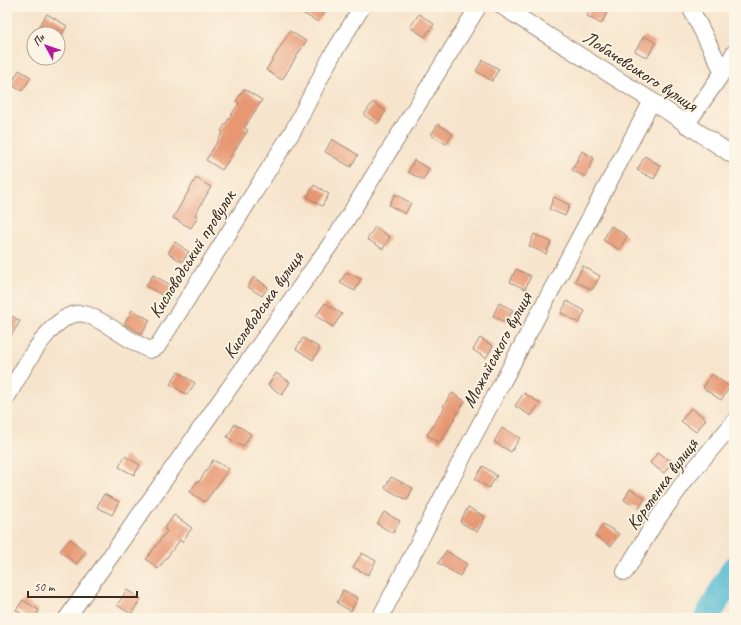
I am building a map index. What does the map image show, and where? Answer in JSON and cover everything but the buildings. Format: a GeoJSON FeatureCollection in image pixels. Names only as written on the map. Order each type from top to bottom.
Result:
{"type":"FeatureCollection","features":[{"type":"Feature","properties":{"kind":"street","name":"Кисловодський провулок"},"geometry":{"type":"LineString","coordinates":[[7,397],[41,341],[56,324],[69,315],[87,314],[139,345],[150,350],[157,347],[294,129],[331,57],[362,7]]}},
{"type":"Feature","properties":{"kind":"street","name":"Кисловодська вулиця"},"geometry":{"type":"LineString","coordinates":[[67,618],[337,234],[478,7]]}},
{"type":"Feature","properties":{"kind":"street","name":"Лобачевського вулиця"},"geometry":{"type":"LineString","coordinates":[[503,7],[652,101],[734,156]]}},
{"type":"Feature","properties":{"kind":"street"},"geometry":{"type":"LineString","coordinates":[[690,7],[723,72]]}},
{"type":"Feature","properties":{"kind":"street"},"geometry":{"type":"LineString","coordinates":[[686,125],[723,72],[734,53]]}},
{"type":"Feature","properties":{"kind":"street","name":"Можайського вулиця"},"geometry":{"type":"LineString","coordinates":[[380,618],[470,443],[652,101]]}},
{"type":"Feature","properties":{"kind":"street","name":"Короленка вулиця"},"geometry":{"type":"LineString","coordinates":[[625,572],[658,517],[686,479],[734,422]]}},
{"type":"Feature","properties":{"kind":"waterway"},"geometry":{"type":"LineString","coordinates":[[707,618],[734,569]]}}]}
